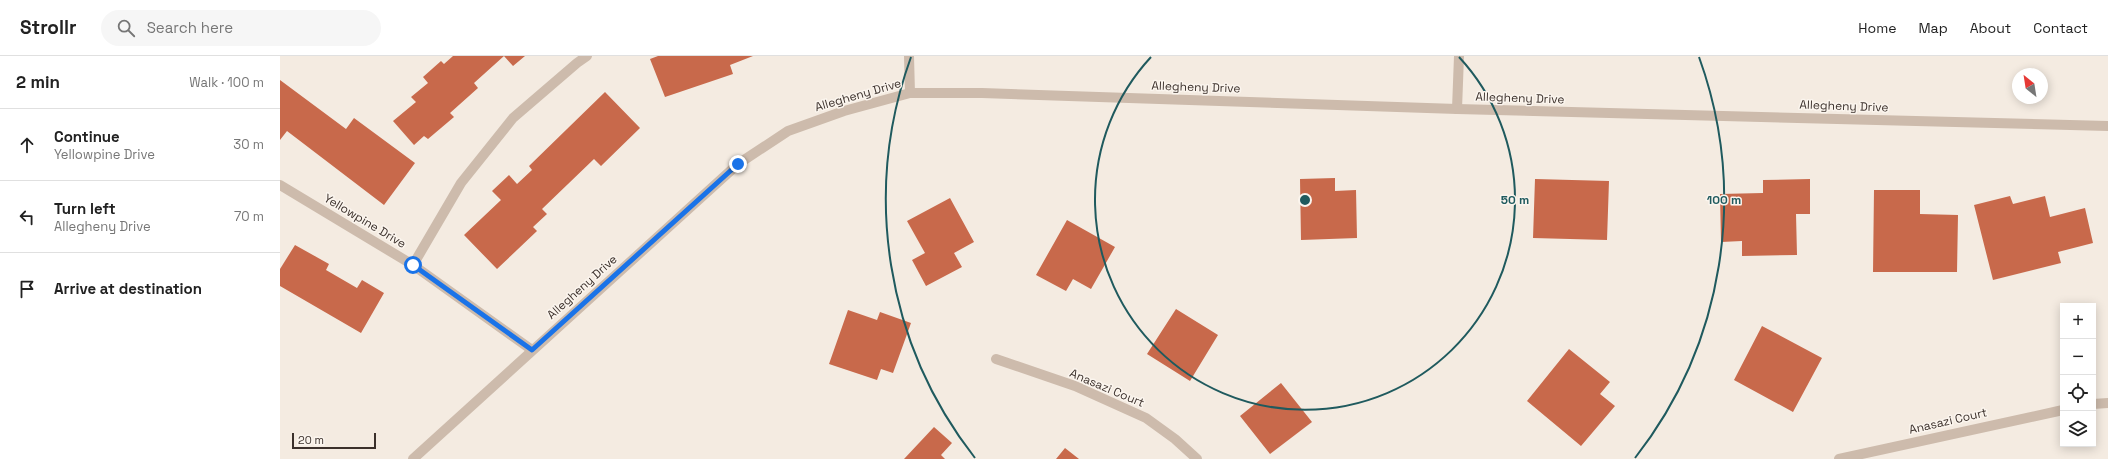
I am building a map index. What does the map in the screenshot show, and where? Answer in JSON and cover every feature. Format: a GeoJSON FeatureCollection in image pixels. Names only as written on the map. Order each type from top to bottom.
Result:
{"type":"FeatureCollection","features":[{"type":"Feature","properties":{"kind":"street"},"geometry":{"type":"LineString","coordinates":[[413,265],[462,183],[512,118],[587,56]]}},
{"type":"Feature","properties":{"kind":"street"},"geometry":{"type":"LineString","coordinates":[[910,56],[910,93]]}},
{"type":"Feature","properties":{"kind":"street"},"geometry":{"type":"LineString","coordinates":[[1457,109],[1459,56]]}},
{"type":"Feature","properties":{"kind":"street","name":"Allegheny Drive"},"geometry":{"type":"LineString","coordinates":[[413,459],[738,164],[788,131],[844,111],[910,93],[990,93],[1457,109],[2108,126]]}},
{"type":"Feature","properties":{"kind":"street","name":"Yellowpine Drive"},"geometry":{"type":"LineString","coordinates":[[280,185],[413,265],[532,350]]}},
{"type":"Feature","properties":{"kind":"street","name":"Anasazi Court"},"geometry":{"type":"LineString","coordinates":[[996,359],[1074,386],[1146,418],[1198,459]]}},
{"type":"Feature","properties":{"kind":"street"},"geometry":{"type":"LineString","coordinates":[[2096,404],[2108,403]]}},
{"type":"Feature","properties":{"kind":"street","name":"Anasazi Court"},"geometry":{"type":"LineString","coordinates":[[1839,459],[2060,411]]}},
{"type":"Feature","properties":{"kind":"building"},"geometry":{"type":"Polygon","coordinates":[[[453,56],[504,56],[474,83],[478,88],[450,113],[454,117],[428,139],[424,136],[414,145],[393,121],[416,102],[411,97],[428,83],[423,77],[441,61],[444,64],[453,56]]]}},
{"type":"Feature","properties":{"kind":"building"},"geometry":{"type":"Polygon","coordinates":[[[504,56],[525,56],[513,66],[504,56]]]}},
{"type":"Feature","properties":{"kind":"building"},"geometry":{"type":"Polygon","coordinates":[[[658,56],[753,56],[730,65],[733,74],[665,97],[650,59],[658,56]]]}},
{"type":"Feature","properties":{"kind":"building"},"geometry":{"type":"Polygon","coordinates":[[[280,80],[346,129],[354,118],[415,163],[384,205],[287,131],[280,140],[280,80]]]}},
{"type":"Feature","properties":{"kind":"building"},"geometry":{"type":"Polygon","coordinates":[[[605,92],[640,128],[601,166],[594,159],[542,209],[547,214],[533,227],[537,231],[497,269],[464,235],[501,200],[492,191],[509,175],[517,184],[532,170],[529,166],[605,92]]]}},
{"type":"Feature","properties":{"kind":"building"},"geometry":{"type":"Polygon","coordinates":[[[1335,178],[1335,191],[1356,190],[1357,238],[1301,240],[1300,179],[1335,178]]]}},
{"type":"Feature","properties":{"kind":"building"},"geometry":{"type":"Polygon","coordinates":[[[1535,179],[1609,181],[1607,240],[1533,238],[1535,179]]]}},
{"type":"Feature","properties":{"kind":"building"},"geometry":{"type":"Polygon","coordinates":[[[1810,179],[1810,214],[1796,214],[1797,255],[1742,256],[1742,241],[1721,242],[1720,194],[1763,193],[1763,180],[1810,179]]]}},
{"type":"Feature","properties":{"kind":"building"},"geometry":{"type":"Polygon","coordinates":[[[1874,190],[1920,190],[1920,214],[1958,215],[1957,272],[1873,272],[1874,190]]]}},
{"type":"Feature","properties":{"kind":"building"},"geometry":{"type":"Polygon","coordinates":[[[2010,196],[2013,204],[2045,196],[2050,217],[2085,208],[2093,243],[2058,252],[2061,263],[1993,280],[1974,205],[2010,196]]]}},
{"type":"Feature","properties":{"kind":"building"},"geometry":{"type":"Polygon","coordinates":[[[950,198],[974,242],[954,253],[962,267],[926,286],[912,260],[925,253],[907,221],[950,198]]]}},
{"type":"Feature","properties":{"kind":"building"},"geometry":{"type":"Polygon","coordinates":[[[1067,220],[1115,247],[1091,289],[1073,279],[1066,291],[1036,275],[1067,220]]]}},
{"type":"Feature","properties":{"kind":"building"},"geometry":{"type":"Polygon","coordinates":[[[295,245],[329,264],[326,270],[357,288],[362,280],[384,293],[361,333],[280,286],[280,269],[295,245]]]}},
{"type":"Feature","properties":{"kind":"building"},"geometry":{"type":"Polygon","coordinates":[[[1176,309],[1218,335],[1190,381],[1147,354],[1176,309]]]}},
{"type":"Feature","properties":{"kind":"building"},"geometry":{"type":"Polygon","coordinates":[[[848,310],[877,320],[880,312],[911,323],[893,373],[881,369],[877,380],[829,364],[848,310]]]}},
{"type":"Feature","properties":{"kind":"building"},"geometry":{"type":"Polygon","coordinates":[[[1762,326],[1822,358],[1793,412],[1734,380],[1762,326]]]}},
{"type":"Feature","properties":{"kind":"building"},"geometry":{"type":"Polygon","coordinates":[[[1569,349],[1610,382],[1600,394],[1615,406],[1581,446],[1527,401],[1569,349]]]}},
{"type":"Feature","properties":{"kind":"building"},"geometry":{"type":"Polygon","coordinates":[[[1281,383],[1312,422],[1270,454],[1240,416],[1281,383]]]}},
{"type":"Feature","properties":{"kind":"building"},"geometry":{"type":"Polygon","coordinates":[[[934,427],[952,443],[941,455],[945,459],[904,459],[934,427]]]}},
{"type":"Feature","properties":{"kind":"building"},"geometry":{"type":"Polygon","coordinates":[[[1065,448],[1079,459],[1056,459],[1065,448]]]}},
{"type":"Feature","properties":{"kind":"route"},"geometry":{"type":"LineString","coordinates":[[413,265],[532,350],[738,164]]}}]}
